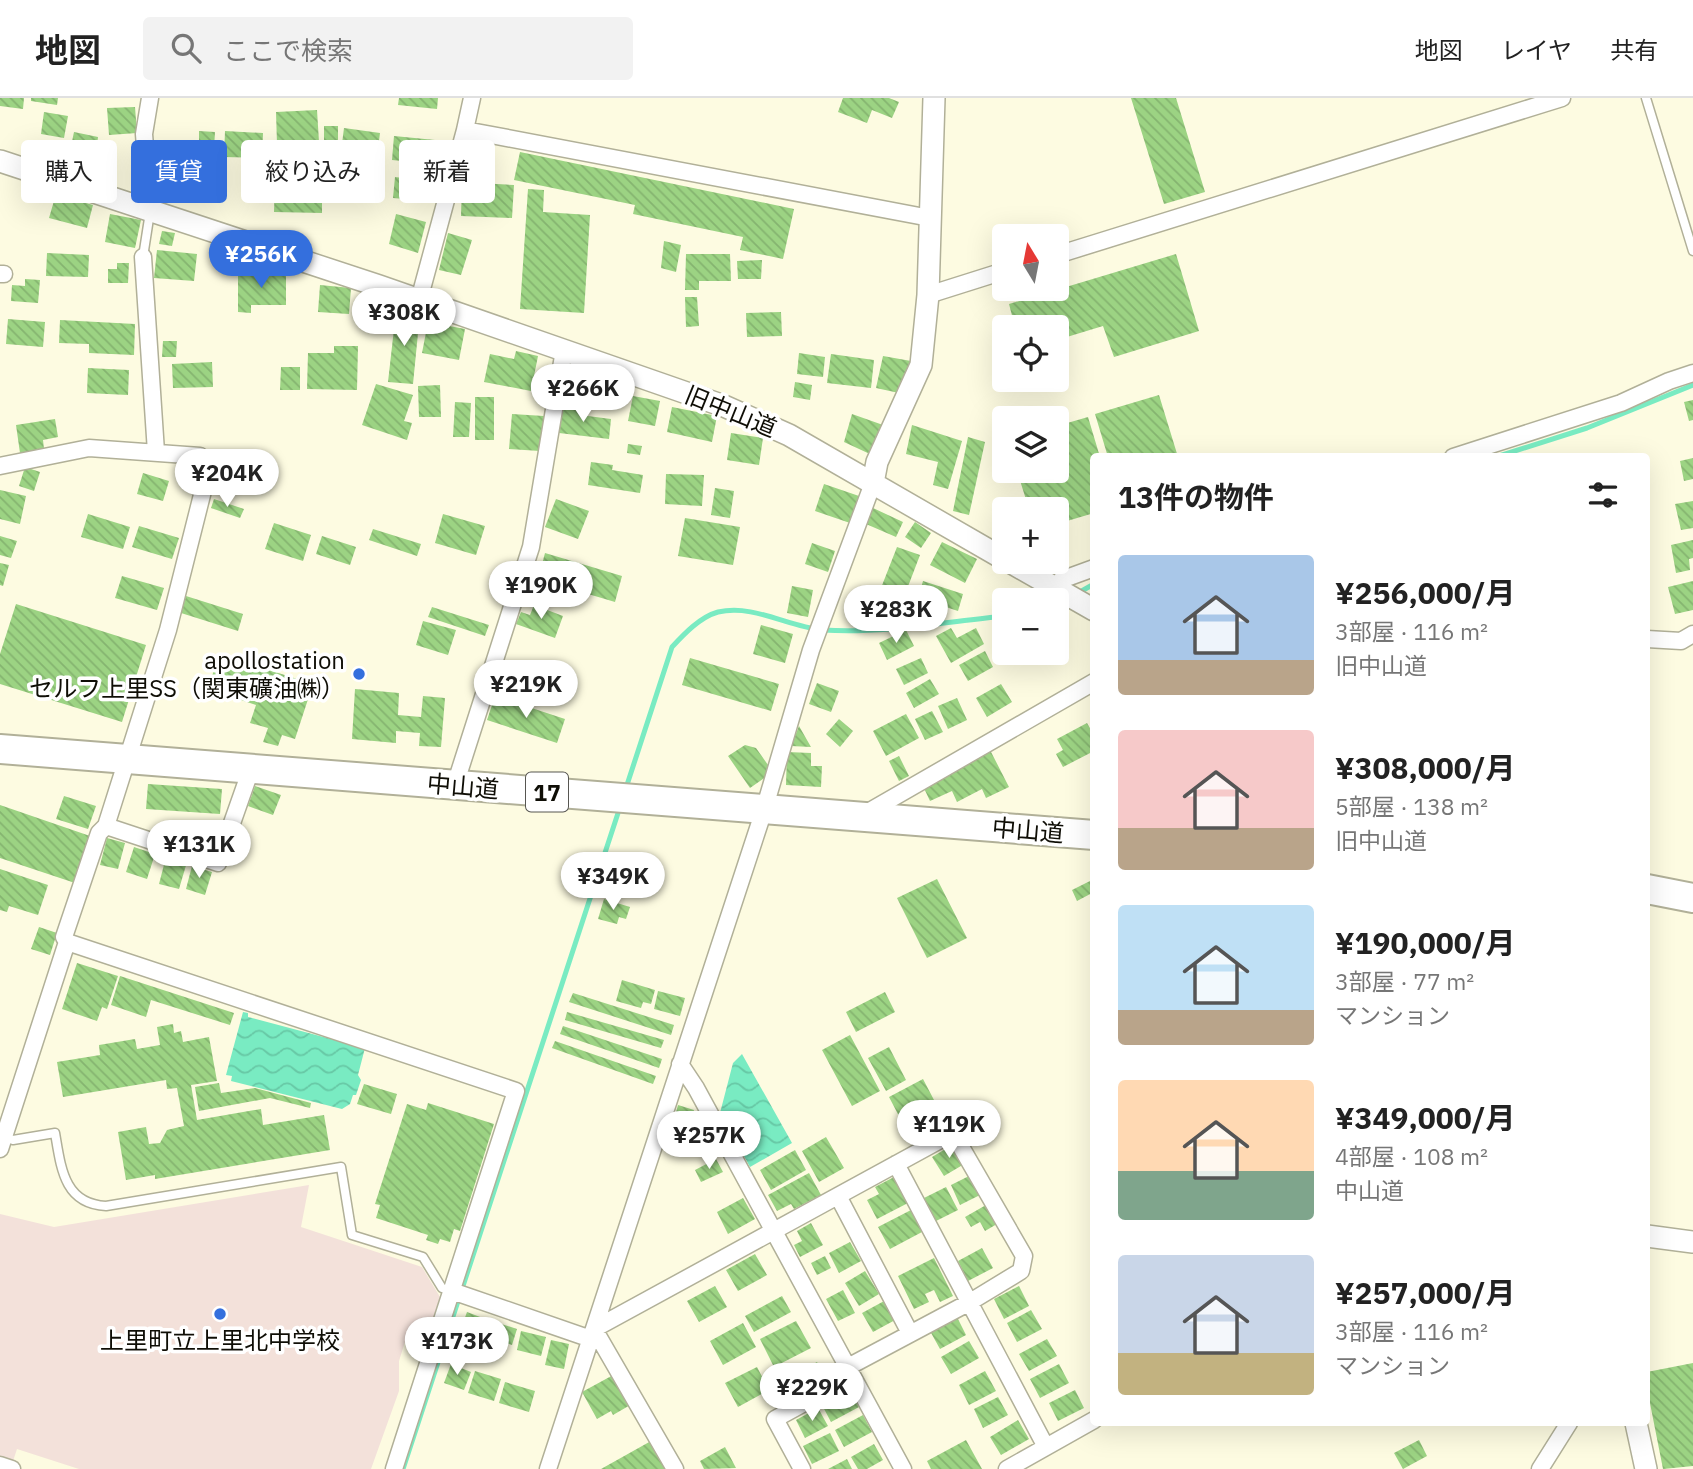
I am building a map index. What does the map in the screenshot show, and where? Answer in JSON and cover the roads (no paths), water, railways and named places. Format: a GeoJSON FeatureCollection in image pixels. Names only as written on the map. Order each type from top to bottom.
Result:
{"type":"FeatureCollection","features":[{"type":"Feature","properties":{"kind":"highway","name":"中山道"},"geometry":{"type":"LineString","coordinates":[[0,749],[1090,835]]}},
{"type":"Feature","properties":{"kind":"highway"},"geometry":{"type":"LineString","coordinates":[[1650,890],[1693,898]]}},
{"type":"Feature","properties":{"kind":"main road"},"geometry":{"type":"LineString","coordinates":[[873,483],[877,462],[921,365],[928,295],[934,98]]}},
{"type":"Feature","properties":{"kind":"main road","name":"旧中山道"},"geometry":{"type":"LineString","coordinates":[[0,161],[419,300],[760,421],[992,552]]}},
{"type":"Feature","properties":{"kind":"main road"},"geometry":{"type":"LineString","coordinates":[[1031,574],[1074,598]]}},
{"type":"Feature","properties":{"kind":"main road"},"geometry":{"type":"LineString","coordinates":[[1650,1236],[1693,1242]]}},
{"type":"Feature","properties":{"kind":"main road"},"geometry":{"type":"LineString","coordinates":[[1637,1426],[1646,1469]]}},
{"type":"Feature","properties":{"kind":"street"},"geometry":{"type":"LineString","coordinates":[[150,98],[144,134],[150,210]]}},
{"type":"Feature","properties":{"kind":"street"},"geometry":{"type":"LineString","coordinates":[[419,300],[472,98]]}},
{"type":"Feature","properties":{"kind":"street"},"geometry":{"type":"LineString","coordinates":[[1069,251],[1562,98]]}},
{"type":"Feature","properties":{"kind":"street"},"geometry":{"type":"LineString","coordinates":[[465,130],[930,218]]}},
{"type":"Feature","properties":{"kind":"street"},"geometry":{"type":"LineString","coordinates":[[143,257],[156,452]]}},
{"type":"Feature","properties":{"kind":"street"},"geometry":{"type":"LineString","coordinates":[[928,295],[992,275]]}},
{"type":"Feature","properties":{"kind":"street"},"geometry":{"type":"LineString","coordinates":[[455,785],[531,547],[564,350]]}},
{"type":"Feature","properties":{"kind":"street"},"geometry":{"type":"LineString","coordinates":[[1465,453],[1621,403],[1669,380],[1693,373]]}},
{"type":"Feature","properties":{"kind":"street"},"geometry":{"type":"LineString","coordinates":[[0,466],[89,448],[156,452],[200,456],[205,483],[168,630],[106,826],[99,833],[64,937],[67,942],[516,1091],[458,1293],[394,1469]]}},
{"type":"Feature","properties":{"kind":"street"},"geometry":{"type":"LineString","coordinates":[[548,1469],[764,810],[811,650],[873,483]]}},
{"type":"Feature","properties":{"kind":"street"},"geometry":{"type":"LineString","coordinates":[[1074,598],[1061,580],[1090,569]]}},
{"type":"Feature","properties":{"kind":"street"},"geometry":{"type":"LineString","coordinates":[[1650,639],[1681,641],[1693,634]]}},
{"type":"Feature","properties":{"kind":"street"},"geometry":{"type":"LineString","coordinates":[[860,816],[1090,684]]}},
{"type":"Feature","properties":{"kind":"street"},"geometry":{"type":"LineString","coordinates":[[106,826],[218,863],[251,769]]}},
{"type":"Feature","properties":{"kind":"street"},"geometry":{"type":"LineString","coordinates":[[1,1141],[67,942]]}},
{"type":"Feature","properties":{"kind":"street"},"geometry":{"type":"LineString","coordinates":[[680,1064],[696,1088],[903,1469]]}},
{"type":"Feature","properties":{"kind":"street"},"geometry":{"type":"LineString","coordinates":[[592,1334],[953,1133],[1024,1256],[1021,1271],[970,1302],[910,1333],[775,1419],[802,1469]]}},
{"type":"Feature","properties":{"kind":"street"},"geometry":{"type":"LineString","coordinates":[[896,1164],[1046,1447]]}},
{"type":"Feature","properties":{"kind":"street"},"geometry":{"type":"LineString","coordinates":[[838,1196],[910,1333]]}},
{"type":"Feature","properties":{"kind":"street"},"geometry":{"type":"LineString","coordinates":[[458,1293],[592,1334],[675,1469]]}},
{"type":"Feature","properties":{"kind":"street"},"geometry":{"type":"LineString","coordinates":[[1007,1469],[1090,1422]]}},
{"type":"Feature","properties":{"kind":"street"},"geometry":{"type":"LineString","coordinates":[[1540,1469],[1567,1426]]}},
{"type":"Feature","properties":{"kind":"street"},"geometry":{"type":"LineString","coordinates":[[0,1465],[12,1469]]}},
{"type":"Feature","properties":{"kind":"lane"},"geometry":{"type":"LineString","coordinates":[[1646,98],[1693,251]]}},
{"type":"Feature","properties":{"kind":"lane"},"geometry":{"type":"LineString","coordinates":[[143,257],[150,210]]}},
{"type":"Feature","properties":{"kind":"lane"},"geometry":{"type":"LineString","coordinates":[[1,1141],[55,1133],[67,1185],[83,1201],[106,1206],[341,1167],[352,1235],[423,1257],[442,1288],[458,1293]]}},
{"type":"Feature","properties":{"kind":"water"},"geometry":{"type":"Polygon","coordinates":[[[243,1012],[248,1013],[248,1017],[365,1048],[358,1075],[361,1080],[350,1104],[342,1109],[231,1081],[232,1076],[226,1075],[243,1012]]]}},
{"type":"Feature","properties":{"kind":"water"},"geometry":{"type":"Polygon","coordinates":[[[742,1054],[792,1143],[750,1167],[720,1113],[733,1063],[742,1054]]]}},
{"type":"Feature","properties":{"kind":"waterway"},"geometry":{"type":"LineString","coordinates":[[1509,453],[1587,428],[1693,385]]}},
{"type":"Feature","properties":{"kind":"waterway"},"geometry":{"type":"LineString","coordinates":[[1078,593],[1090,586]]}},
{"type":"Feature","properties":{"kind":"waterway"},"geometry":{"type":"LineString","coordinates":[[625,791],[672,647],[693,626],[711,614],[732,610],[745,611],[810,628],[846,631],[891,629],[992,617]]}},
{"type":"Feature","properties":{"kind":"waterway"},"geometry":{"type":"LineString","coordinates":[[403,1469],[620,807]]}},
{"type":"Feature","properties":{"kind":"place","name":"apollostation セルフ上里SS（関東礦油㈱）"},"geometry":{"type":"Point","coordinates":[359,674]}},
{"type":"Feature","properties":{"kind":"place","name":"上里町立上里北中学校"},"geometry":{"type":"Point","coordinates":[220,1314]}}]}
